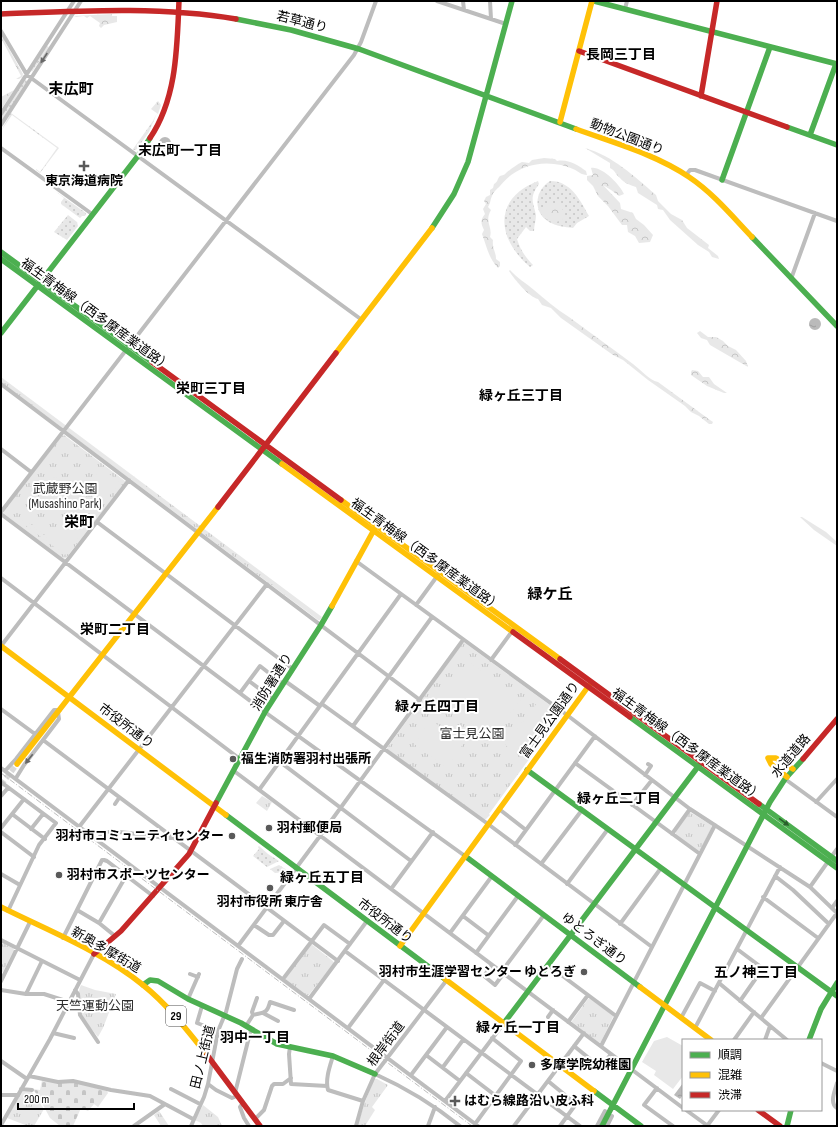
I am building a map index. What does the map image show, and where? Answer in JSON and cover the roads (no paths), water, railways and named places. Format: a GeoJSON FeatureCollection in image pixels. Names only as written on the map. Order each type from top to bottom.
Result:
{"type":"FeatureCollection","features":[{"type":"Feature","properties":{"kind":"street"},"geometry":{"type":"LineString","coordinates":[[1,114],[74,1]]}},
{"type":"Feature","properties":{"kind":"street"},"geometry":{"type":"LineString","coordinates":[[1,125],[81,1]]}},
{"type":"Feature","properties":{"kind":"street"},"geometry":{"type":"LineString","coordinates":[[1,333],[138,156],[157,126],[169,98],[175,68],[179,1]]}},
{"type":"Feature","properties":{"kind":"street"},"geometry":{"type":"LineString","coordinates":[[376,1],[358,49],[31,472],[1,513],[265,712],[465,856]]}},
{"type":"Feature","properties":{"kind":"street"},"geometry":{"type":"LineString","coordinates":[[437,1],[506,24]]}},
{"type":"Feature","properties":{"kind":"street"},"geometry":{"type":"LineString","coordinates":[[463,1],[464,10]]}},
{"type":"Feature","properties":{"kind":"street"},"geometry":{"type":"LineString","coordinates":[[490,1],[491,19]]}},
{"type":"Feature","properties":{"kind":"street"},"geometry":{"type":"LineString","coordinates":[[17,764],[70,698],[430,232],[450,201],[468,162],[512,1]]}},
{"type":"Feature","properties":{"kind":"street"},"geometry":{"type":"LineString","coordinates":[[560,122],[593,1],[837,64],[810,135]]}},
{"type":"Feature","properties":{"kind":"street"},"geometry":{"type":"LineString","coordinates":[[625,9],[627,1]]}},
{"type":"Feature","properties":{"kind":"street"},"geometry":{"type":"LineString","coordinates":[[701,96],[717,1]]}},
{"type":"Feature","properties":{"kind":"street","name":"若草通り"},"geometry":{"type":"LineString","coordinates":[[1,14],[127,10],[178,12],[262,23],[306,33],[358,49]]}},
{"type":"Feature","properties":{"kind":"street"},"geometry":{"type":"LineString","coordinates":[[1,31],[27,74],[31,78],[362,320]]}},
{"type":"Feature","properties":{"kind":"street"},"geometry":{"type":"LineString","coordinates":[[48,42],[52,45]]}},
{"type":"Feature","properties":{"kind":"street"},"geometry":{"type":"LineString","coordinates":[[722,180],[770,47]]}},
{"type":"Feature","properties":{"kind":"street","name":"動物公園通り"},"geometry":{"type":"LineString","coordinates":[[358,49],[655,158],[686,175],[702,187],[722,206],[837,326]]}},
{"type":"Feature","properties":{"kind":"street"},"geometry":{"type":"LineString","coordinates":[[579,52],[837,145]]}},
{"type":"Feature","properties":{"kind":"street"},"geometry":{"type":"LineString","coordinates":[[1,148],[92,214]]}},
{"type":"Feature","properties":{"kind":"street"},"geometry":{"type":"LineString","coordinates":[[686,175],[690,170],[695,170],[837,221]]}},
{"type":"Feature","properties":{"kind":"street"},"geometry":{"type":"LineString","coordinates":[[791,279],[815,213]]}},
{"type":"Feature","properties":{"kind":"street","name":"福生青梅線（西多摩産業道路）"},"geometry":{"type":"LineString","coordinates":[[1,252],[83,316],[830,859],[837,868]]}},
{"type":"Feature","properties":{"kind":"street","name":"福生青梅線（西多摩産業道路）"},"geometry":{"type":"LineString","coordinates":[[1,259],[39,283]]}},
{"type":"Feature","properties":{"kind":"street"},"geometry":{"type":"LineString","coordinates":[[1,384],[420,700]]}},
{"type":"Feature","properties":{"kind":"street"},"geometry":{"type":"LineString","coordinates":[[1,449],[31,472]]}},
{"type":"Feature","properties":{"kind":"street"},"geometry":{"type":"LineString","coordinates":[[1,646],[129,480]]}},
{"type":"Feature","properties":{"kind":"street"},"geometry":{"type":"LineString","coordinates":[[97,522],[293,669]]}},
{"type":"Feature","properties":{"kind":"street","name":"消防署通り"},"geometry":{"type":"LineString","coordinates":[[94,954],[125,928],[191,852],[265,712],[321,625],[375,528]]}},
{"type":"Feature","properties":{"kind":"street"},"geometry":{"type":"LineString","coordinates":[[356,561],[567,715],[690,809],[810,887],[837,913],[761,1018]]}},
{"type":"Feature","properties":{"kind":"street"},"geometry":{"type":"LineString","coordinates":[[416,605],[438,574]]}},
{"type":"Feature","properties":{"kind":"street"},"geometry":{"type":"LineString","coordinates":[[1,578],[240,759]]}},
{"type":"Feature","properties":{"kind":"street"},"geometry":{"type":"LineString","coordinates":[[79,827],[267,584]]}},
{"type":"Feature","properties":{"kind":"street"},"geometry":{"type":"LineString","coordinates":[[259,790],[401,594]]}},
{"type":"Feature","properties":{"kind":"street"},"geometry":{"type":"LineString","coordinates":[[353,726],[432,617]]}},
{"type":"Feature","properties":{"kind":"street"},"geometry":{"type":"LineString","coordinates":[[491,660],[513,629]]}},
{"type":"Feature","properties":{"kind":"street"},"geometry":{"type":"LineString","coordinates":[[238,946],[361,781],[463,640]]}},
{"type":"Feature","properties":{"kind":"street","name":"市役所通り"},"geometry":{"type":"LineString","coordinates":[[1,646],[641,1126]]}},
{"type":"Feature","properties":{"kind":"street"},"geometry":{"type":"LineString","coordinates":[[240,693],[260,666],[284,683],[353,726],[488,824],[652,947]]}},
{"type":"Feature","properties":{"kind":"street"},"geometry":{"type":"LineString","coordinates":[[249,681],[273,699]]}},
{"type":"Feature","properties":{"kind":"street","name":"富士見公園通り"},"geometry":{"type":"LineString","coordinates":[[400,946],[590,684]]}},
{"type":"Feature","properties":{"kind":"street"},"geometry":{"type":"LineString","coordinates":[[1,709],[35,734]]}},
{"type":"Feature","properties":{"kind":"street"},"geometry":{"type":"LineString","coordinates":[[5,771],[54,710],[59,711]]}},
{"type":"Feature","properties":{"kind":"street"},"geometry":{"type":"LineString","coordinates":[[16,778],[59,719],[59,711]]}},
{"type":"Feature","properties":{"kind":"street","name":"水道道路"},"geometry":{"type":"LineString","coordinates":[[613,1105],[765,812],[793,769],[834,727],[837,720]]}},
{"type":"Feature","properties":{"kind":"street"},"geometry":{"type":"LineString","coordinates":[[515,845],[595,736]]}},
{"type":"Feature","properties":{"kind":"street"},"geometry":{"type":"LineString","coordinates":[[43,740],[338,961]]}},
{"type":"Feature","properties":{"kind":"street"},"geometry":{"type":"LineString","coordinates":[[793,769],[776,758],[768,758],[771,764],[786,778],[837,817]]}},
{"type":"Feature","properties":{"kind":"street"},"geometry":{"type":"LineString","coordinates":[[280,762],[411,861]]}},
{"type":"Feature","properties":{"kind":"street"},"geometry":{"type":"LineString","coordinates":[[575,763],[700,854]]}},
{"type":"Feature","properties":{"kind":"street"},"geometry":{"type":"LineString","coordinates":[[645,775],[651,766],[648,764]]}},
{"type":"Feature","properties":{"kind":"street"},"geometry":{"type":"LineString","coordinates":[[445,1101],[675,798],[699,764]]}},
{"type":"Feature","properties":{"kind":"street"},"geometry":{"type":"LineString","coordinates":[[1,768],[477,1125],[521,1061],[492,1038]]}},
{"type":"Feature","properties":{"kind":"street"},"geometry":{"type":"LineString","coordinates":[[527,770],[837,996]]}},
{"type":"Feature","properties":{"kind":"street"},"geometry":{"type":"LineString","coordinates":[[234,771],[682,1107]]}},
{"type":"Feature","properties":{"kind":"street"},"geometry":{"type":"LineString","coordinates":[[816,802],[837,779]]}},
{"type":"Feature","properties":{"kind":"street"},"geometry":{"type":"LineString","coordinates":[[632,805],[652,780]]}},
{"type":"Feature","properties":{"kind":"street"},"geometry":{"type":"LineString","coordinates":[[1,782],[56,823],[39,845],[8,911]]}},
{"type":"Feature","properties":{"kind":"street"},"geometry":{"type":"LineString","coordinates":[[1,796],[8,788]]}},
{"type":"Feature","properties":{"kind":"street"},"geometry":{"type":"LineString","coordinates":[[114,804],[119,798]]}},
{"type":"Feature","properties":{"kind":"street"},"geometry":{"type":"LineString","coordinates":[[1,828],[24,799]]}},
{"type":"Feature","properties":{"kind":"street"},"geometry":{"type":"LineString","coordinates":[[499,809],[526,830]]}},
{"type":"Feature","properties":{"kind":"street"},"geometry":{"type":"LineString","coordinates":[[672,834],[690,809]]}},
{"type":"Feature","properties":{"kind":"street"},"geometry":{"type":"LineString","coordinates":[[541,864],[582,810]]}},
{"type":"Feature","properties":{"kind":"street"},"geometry":{"type":"LineString","coordinates":[[12,814],[44,839]]}},
{"type":"Feature","properties":{"kind":"street"},"geometry":{"type":"LineString","coordinates":[[32,829],[43,814]]}},
{"type":"Feature","properties":{"kind":"street"},"geometry":{"type":"LineString","coordinates":[[601,1046],[715,825]]}},
{"type":"Feature","properties":{"kind":"street"},"geometry":{"type":"LineString","coordinates":[[567,884],[608,829]]}},
{"type":"Feature","properties":{"kind":"street"},"geometry":{"type":"LineString","coordinates":[[1,832],[34,857]]}},
{"type":"Feature","properties":{"kind":"street"},"geometry":{"type":"LineString","coordinates":[[97,840],[107,832],[172,838]]}},
{"type":"Feature","properties":{"kind":"street"},"geometry":{"type":"LineString","coordinates":[[391,889],[433,832]]}},
{"type":"Feature","properties":{"kind":"street"},"geometry":{"type":"LineString","coordinates":[[810,887],[837,849]]}},
{"type":"Feature","properties":{"kind":"street","name":"ゆとろぎ通り"},"geometry":{"type":"LineString","coordinates":[[465,856],[710,1039]]}},
{"type":"Feature","properties":{"kind":"street","name":"福生青梅線（西多摩産業道路）"},"geometry":{"type":"LineString","coordinates":[[830,859],[837,861]]}},
{"type":"Feature","properties":{"kind":"street"},"geometry":{"type":"LineString","coordinates":[[63,938],[102,860],[106,861],[153,896]]}},
{"type":"Feature","properties":{"kind":"street"},"geometry":{"type":"LineString","coordinates":[[695,1028],[780,867]]}},
{"type":"Feature","properties":{"kind":"street"},"geometry":{"type":"LineString","coordinates":[[620,924],[661,868]]}},
{"type":"Feature","properties":{"kind":"street"},"geometry":{"type":"LineString","coordinates":[[1,874],[20,885]]}},
{"type":"Feature","properties":{"kind":"street"},"geometry":{"type":"LineString","coordinates":[[99,923],[126,876]]}},
{"type":"Feature","properties":{"kind":"street"},"geometry":{"type":"LineString","coordinates":[[450,934],[492,876]]}},
{"type":"Feature","properties":{"kind":"street"},"geometry":{"type":"LineString","coordinates":[[774,876],[793,890],[829,924]]}},
{"type":"Feature","properties":{"kind":"street"},"geometry":{"type":"LineString","coordinates":[[476,952],[518,896]]}},
{"type":"Feature","properties":{"kind":"street"},"geometry":{"type":"LineString","coordinates":[[763,898],[818,938]]}},
{"type":"Feature","properties":{"kind":"street"},"geometry":{"type":"LineString","coordinates":[[832,908],[837,901]]}},
{"type":"Feature","properties":{"kind":"street","name":"新奥多摩街道"},"geometry":{"type":"LineString","coordinates":[[1,907],[115,965],[143,985],[178,1018],[260,1126]]}},
{"type":"Feature","properties":{"kind":"street"},"geometry":{"type":"LineString","coordinates":[[77,910],[99,923],[115,936]]}},
{"type":"Feature","properties":{"kind":"street"},"geometry":{"type":"LineString","coordinates":[[492,965],[484,976],[495,985],[544,915]]}},
{"type":"Feature","properties":{"kind":"street"},"geometry":{"type":"LineString","coordinates":[[463,916],[488,935]]}},
{"type":"Feature","properties":{"kind":"street"},"geometry":{"type":"LineString","coordinates":[[254,925],[269,935],[273,935],[284,921]]}},
{"type":"Feature","properties":{"kind":"street"},"geometry":{"type":"LineString","coordinates":[[309,999],[367,921]]}},
{"type":"Feature","properties":{"kind":"street"},"geometry":{"type":"LineString","coordinates":[[1,981],[30,922]]}},
{"type":"Feature","properties":{"kind":"street"},"geometry":{"type":"LineString","coordinates":[[283,979],[324,925],[350,944]]}},
{"type":"Feature","properties":{"kind":"street"},"geometry":{"type":"LineString","coordinates":[[1,940],[80,980]]}},
{"type":"Feature","properties":{"kind":"street"},"geometry":{"type":"LineString","coordinates":[[737,949],[761,967],[762,971],[740,1000]]}},
{"type":"Feature","properties":{"kind":"street"},"geometry":{"type":"LineString","coordinates":[[346,951],[463,1040],[580,1126]]}},
{"type":"Feature","properties":{"kind":"street"},"geometry":{"type":"LineString","coordinates":[[1,1125],[53,1033],[94,954]]}},
{"type":"Feature","properties":{"kind":"street"},"geometry":{"type":"LineString","coordinates":[[115,965],[123,959]]}},
{"type":"Feature","properties":{"kind":"street","name":"田ノ上街道"},"geometry":{"type":"LineString","coordinates":[[191,1126],[208,1084],[218,1031],[230,1000],[237,969],[242,959]]}},
{"type":"Feature","properties":{"kind":"street"},"geometry":{"type":"LineString","coordinates":[[26,994],[42,961]]}},
{"type":"Feature","properties":{"kind":"street"},"geometry":{"type":"LineString","coordinates":[[548,965],[616,1016]]}},
{"type":"Feature","properties":{"kind":"street"},"geometry":{"type":"LineString","coordinates":[[533,968],[541,974]]}},
{"type":"Feature","properties":{"kind":"street"},"geometry":{"type":"LineString","coordinates":[[188,999],[198,975],[190,974]]}},
{"type":"Feature","properties":{"kind":"street"},"geometry":{"type":"LineString","coordinates":[[143,985],[150,980],[158,981],[188,999],[249,1027],[270,1041],[290,1047],[333,1056],[375,1074],[400,1086],[435,1107],[460,1126]]}},
{"type":"Feature","properties":{"kind":"street"},"geometry":{"type":"LineString","coordinates":[[348,1028],[384,980]]}},
{"type":"Feature","properties":{"kind":"street","name":"根岸街道"},"geometry":{"type":"LineString","coordinates":[[356,1126],[363,1101],[375,1074],[446,981]]}},
{"type":"Feature","properties":{"kind":"street"},"geometry":{"type":"LineString","coordinates":[[682,1018],[700,983],[715,991]]}},
{"type":"Feature","properties":{"kind":"street"},"geometry":{"type":"LineString","coordinates":[[719,983],[784,1039]]}},
{"type":"Feature","properties":{"kind":"street"},"geometry":{"type":"LineString","coordinates":[[809,1039],[821,1009],[837,984]]}},
{"type":"Feature","properties":{"kind":"street"},"geometry":{"type":"LineString","coordinates":[[1,990],[26,994],[44,994],[69,1002]]}},
{"type":"Feature","properties":{"kind":"street"},"geometry":{"type":"LineString","coordinates":[[75,990],[78,994],[80,1015],[98,1042]]}},
{"type":"Feature","properties":{"kind":"street"},"geometry":{"type":"LineString","coordinates":[[568,1022],[588,995]]}},
{"type":"Feature","properties":{"kind":"street"},"geometry":{"type":"LineString","coordinates":[[208,1084],[232,1098],[236,1094],[249,1027],[253,1015],[252,1012],[257,998]]}},
{"type":"Feature","properties":{"kind":"street"},"geometry":{"type":"LineString","coordinates":[[253,1015],[263,1013],[268,1009],[270,1002],[294,1010]]}},
{"type":"Feature","properties":{"kind":"street"},"geometry":{"type":"LineString","coordinates":[[202,1006],[197,1022],[218,1031]]}},
{"type":"Feature","properties":{"kind":"street"},"geometry":{"type":"LineString","coordinates":[[548,1018],[553,1010]]}},
{"type":"Feature","properties":{"kind":"street"},"geometry":{"type":"LineString","coordinates":[[735,1039],[754,1012]]}},
{"type":"Feature","properties":{"kind":"street"},"geometry":{"type":"LineString","coordinates":[[263,1013],[278,1021]]}},
{"type":"Feature","properties":{"kind":"street"},"geometry":{"type":"LineString","coordinates":[[765,1039],[770,1026]]}},
{"type":"Feature","properties":{"kind":"street"},"geometry":{"type":"LineString","coordinates":[[411,1075],[447,1027]]}},
{"type":"Feature","properties":{"kind":"street"},"geometry":{"type":"LineString","coordinates":[[53,1033],[74,1038]]}},
{"type":"Feature","properties":{"kind":"street"},"geometry":{"type":"LineString","coordinates":[[514,1126],[584,1034]]}},
{"type":"Feature","properties":{"kind":"street"},"geometry":{"type":"LineString","coordinates":[[443,1067],[463,1040]]}},
{"type":"Feature","properties":{"kind":"street"},"geometry":{"type":"LineString","coordinates":[[574,1046],[601,1068],[611,1054]]}},
{"type":"Feature","properties":{"kind":"street"},"geometry":{"type":"LineString","coordinates":[[290,1047],[291,1084],[327,1086]]}},
{"type":"Feature","properties":{"kind":"street"},"geometry":{"type":"LineString","coordinates":[[426,1055],[460,1081]]}},
{"type":"Feature","properties":{"kind":"street"},"geometry":{"type":"LineString","coordinates":[[333,1056],[327,1086],[328,1090],[363,1101]]}},
{"type":"Feature","properties":{"kind":"street"},"geometry":{"type":"LineString","coordinates":[[1,1061],[28,1077],[58,1082],[73,1081],[111,1090],[150,1096],[193,1119]]}},
{"type":"Feature","properties":{"kind":"street"},"geometry":{"type":"LineString","coordinates":[[822,1064],[837,1071]]}},
{"type":"Feature","properties":{"kind":"street"},"geometry":{"type":"LineString","coordinates":[[466,1073],[496,1096]]}},
{"type":"Feature","properties":{"kind":"street"},"geometry":{"type":"LineString","coordinates":[[255,1119],[264,1110],[272,1086],[274,1084],[283,1084],[291,1078]]}},
{"type":"Feature","properties":{"kind":"street"},"geometry":{"type":"LineString","coordinates":[[548,1081],[576,1104],[560,1126]]}},
{"type":"Feature","properties":{"kind":"street"},"geometry":{"type":"LineString","coordinates":[[837,1083],[832,1103],[833,1106],[837,1108]]}},
{"type":"Feature","properties":{"kind":"street"},"geometry":{"type":"LineString","coordinates":[[657,1088],[644,1105],[673,1126]]}},
{"type":"Feature","properties":{"kind":"street"},"geometry":{"type":"LineString","coordinates":[[21,1089],[32,1090]]}},
{"type":"Feature","properties":{"kind":"street"},"geometry":{"type":"LineString","coordinates":[[171,1089],[200,1104]]}},
{"type":"Feature","properties":{"kind":"street"},"geometry":{"type":"LineString","coordinates":[[1,1095],[18,1096]]}},
{"type":"Feature","properties":{"kind":"street"},"geometry":{"type":"LineString","coordinates":[[243,1103],[240,1107],[249,1126]]}},
{"type":"Feature","properties":{"kind":"street"},"geometry":{"type":"LineString","coordinates":[[134,1126],[165,1104]]}},
{"type":"Feature","properties":{"kind":"street"},"geometry":{"type":"LineString","coordinates":[[602,1126],[613,1105]]}},
{"type":"Feature","properties":{"kind":"street"},"geometry":{"type":"LineString","coordinates":[[428,1126],[435,1107]]}},
{"type":"Feature","properties":{"kind":"street"},"geometry":{"type":"LineString","coordinates":[[597,1126],[605,1111]]}},
{"type":"Feature","properties":{"kind":"street"},"geometry":{"type":"LineString","coordinates":[[687,1111],[708,1126],[718,1111]]}},
{"type":"Feature","properties":{"kind":"street"},"geometry":{"type":"LineString","coordinates":[[759,1111],[780,1126]]}},
{"type":"Feature","properties":{"kind":"street"},"geometry":{"type":"LineString","coordinates":[[787,1126],[791,1111]]}},
{"type":"Feature","properties":{"kind":"street"},"geometry":{"type":"LineString","coordinates":[[607,1126],[612,1116]]}},
{"type":"Feature","properties":{"kind":"water"},"geometry":{"type":"Polygon","coordinates":[[[167,137],[170,138],[170,148],[163,149],[160,148],[159,141],[160,138],[167,137]]]}},
{"type":"Feature","properties":{"kind":"water"},"geometry":{"type":"Polygon","coordinates":[[[813,318],[817,318],[821,324],[817,330],[813,330],[809,326],[809,322],[813,318]]]}},
{"type":"Feature","properties":{"kind":"water"},"geometry":{"type":"Polygon","coordinates":[[[682,1084],[682,1096],[680,1099],[674,1095],[682,1084]]]}},
{"type":"Feature","properties":{"kind":"tunnel"},"geometry":{"type":"LineString","coordinates":[[1,785],[17,764]]}},
{"type":"Feature","properties":{"kind":"railway"},"geometry":{"type":"LineString","coordinates":[[1,773],[472,1126]]}},
{"type":"Feature","properties":{"kind":"place","name":"東京海道病院"},"geometry":{"type":"Point","coordinates":[84,166]}},
{"type":"Feature","properties":{"kind":"place","name":"福生消防署羽村出張所"},"geometry":{"type":"Point","coordinates":[233,759]}},
{"type":"Feature","properties":{"kind":"place","name":"羽村郵便局"},"geometry":{"type":"Point","coordinates":[269,828]}},
{"type":"Feature","properties":{"kind":"place","name":"羽村市コミュニティセンター"},"geometry":{"type":"Point","coordinates":[232,836]}},
{"type":"Feature","properties":{"kind":"place","name":"羽村市スポーツセンター"},"geometry":{"type":"Point","coordinates":[59,875]}},
{"type":"Feature","properties":{"kind":"place","name":"羽村市役所 東庁舎"},"geometry":{"type":"Point","coordinates":[270,888]}},
{"type":"Feature","properties":{"kind":"place","name":"羽村市生涯学習センター ゆとろぎ"},"geometry":{"type":"Point","coordinates":[584,972]}},
{"type":"Feature","properties":{"kind":"place","name":"多摩学院幼稚園"},"geometry":{"type":"Point","coordinates":[532,1065]}},
{"type":"Feature","properties":{"kind":"place","name":"はむら線路沿い皮ふ科"},"geometry":{"type":"Point","coordinates":[455,1101]}},
{"type":"Feature","properties":{"kind":"district","name":"長岡三丁目"},"geometry":{"type":"Point","coordinates":[621,54]}},
{"type":"Feature","properties":{"kind":"district","name":"末広町"},"geometry":{"type":"Point","coordinates":[71,89]}},
{"type":"Feature","properties":{"kind":"district","name":"末広町一丁目"},"geometry":{"type":"Point","coordinates":[180,150]}},
{"type":"Feature","properties":{"kind":"district","name":"栄町三丁目"},"geometry":{"type":"Point","coordinates":[211,388]}},
{"type":"Feature","properties":{"kind":"district","name":"緑ヶ丘三丁目"},"geometry":{"type":"Point","coordinates":[521,395]}},
{"type":"Feature","properties":{"kind":"district","name":"栄町"},"geometry":{"type":"Point","coordinates":[79,522]}},
{"type":"Feature","properties":{"kind":"district","name":"緑ケ丘"},"geometry":{"type":"Point","coordinates":[550,594]}},
{"type":"Feature","properties":{"kind":"district","name":"栄町二丁目"},"geometry":{"type":"Point","coordinates":[115,629]}},
{"type":"Feature","properties":{"kind":"district","name":"緑ヶ丘四丁目"},"geometry":{"type":"Point","coordinates":[437,706]}},
{"type":"Feature","properties":{"kind":"district","name":"緑ヶ丘二丁目"},"geometry":{"type":"Point","coordinates":[619,798]}},
{"type":"Feature","properties":{"kind":"district","name":"緑ヶ丘五丁目"},"geometry":{"type":"Point","coordinates":[322,877]}},
{"type":"Feature","properties":{"kind":"district","name":"五ノ神三丁目"},"geometry":{"type":"Point","coordinates":[756,972]}},
{"type":"Feature","properties":{"kind":"district","name":"緑ヶ丘一丁目"},"geometry":{"type":"Point","coordinates":[518,1027]}},
{"type":"Feature","properties":{"kind":"district","name":"羽中一丁目"},"geometry":{"type":"Point","coordinates":[255,1037]}},
{"type":"Feature","properties":{"kind":"park label","name":"武蔵野公園 (Musashino Park)"},"geometry":{"type":"Point","coordinates":[65,496]}},
{"type":"Feature","properties":{"kind":"park label","name":"富士見公園"},"geometry":{"type":"Point","coordinates":[472,734]}},
{"type":"Feature","properties":{"kind":"park label","name":"天竺運動公園"},"geometry":{"type":"Point","coordinates":[95,1006]}}]}
